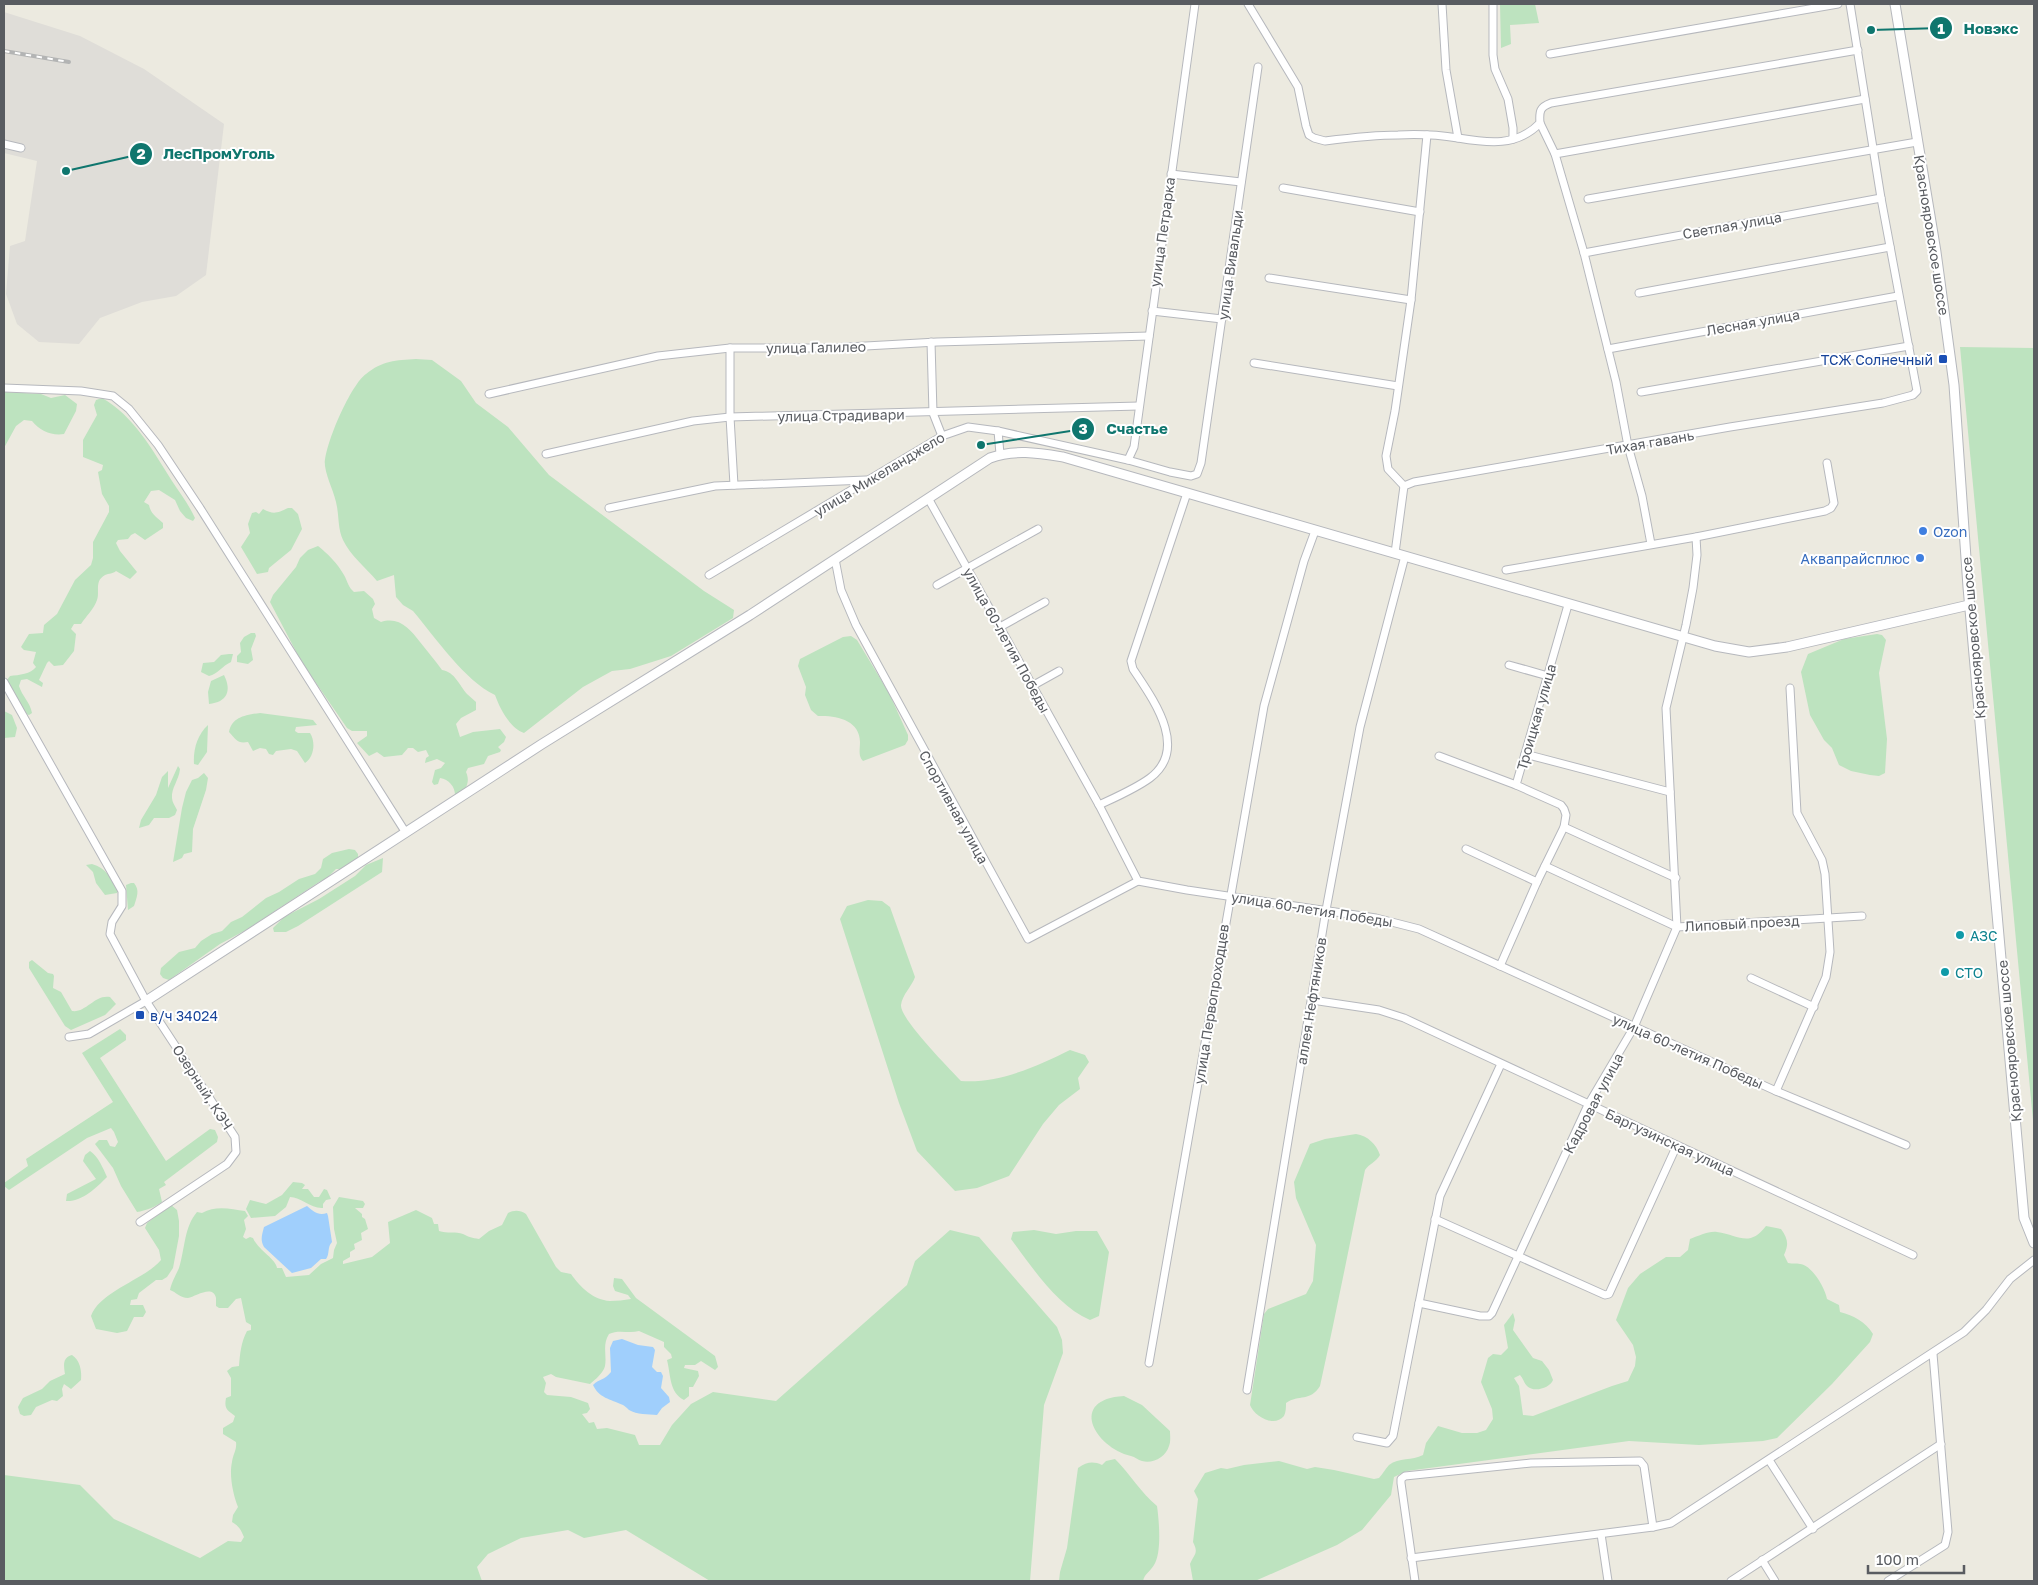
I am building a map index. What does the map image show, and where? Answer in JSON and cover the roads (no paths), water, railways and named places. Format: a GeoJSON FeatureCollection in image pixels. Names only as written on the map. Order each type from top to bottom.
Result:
{"type":"FeatureCollection","features":[{"type":"Feature","properties":{"kind":"street","name":"улица Петрарка"},"geometry":{"type":"LineString","coordinates":[[1128,460],[1134,447],[1195,4]]}},
{"type":"Feature","properties":{"kind":"street"},"geometry":{"type":"LineString","coordinates":[[1248,4],[1298,87],[1306,126],[1309,135],[1314,138],[1325,140],[1397,135],[1458,138],[1481,143],[1513,139],[1533,131],[1540,123]]}},
{"type":"Feature","properties":{"kind":"street"},"geometry":{"type":"LineString","coordinates":[[1442,4],[1446,70],[1458,138]]}},
{"type":"Feature","properties":{"kind":"street"},"geometry":{"type":"LineString","coordinates":[[1493,4],[1493,55],[1495,69],[1508,99],[1513,139]]}},
{"type":"Feature","properties":{"kind":"street"},"geometry":{"type":"LineString","coordinates":[[1550,54],[1838,4]]}},
{"type":"Feature","properties":{"kind":"street","name":"Тихая гавань"},"geometry":{"type":"LineString","coordinates":[[1404,486],[1424,480],[1730,427],[1883,403],[1913,395],[1917,390],[1898,296],[1850,4]]}},
{"type":"Feature","properties":{"kind":"street","name":"Краснояровское шоссе"},"geometry":{"type":"LineString","coordinates":[[1896,4],[1936,252],[1954,385],[1969,605],[2024,1218],[2034,1243]]}},
{"type":"Feature","properties":{"kind":"street"},"geometry":{"type":"LineString","coordinates":[[1651,544],[1642,496],[1628,446],[1616,382],[1584,253],[1555,154],[1540,123],[1539,112],[1542,106],[1551,103],[1858,50]]}},
{"type":"Feature","properties":{"kind":"street","name":"улица Вивальди"},"geometry":{"type":"LineString","coordinates":[[1201,463],[1258,67]]}},
{"type":"Feature","properties":{"kind":"street"},"geometry":{"type":"LineString","coordinates":[[1555,154],[1865,99]]}},
{"type":"Feature","properties":{"kind":"street"},"geometry":{"type":"LineString","coordinates":[[1395,553],[1404,486],[1388,469],[1386,456],[1395,411],[1411,300],[1427,136]]}},
{"type":"Feature","properties":{"kind":"street"},"geometry":{"type":"LineString","coordinates":[[1588,199],[1917,142]]}},
{"type":"Feature","properties":{"kind":"street"},"geometry":{"type":"LineString","coordinates":[[4,144],[21,148]]}},
{"type":"Feature","properties":{"kind":"street"},"geometry":{"type":"LineString","coordinates":[[1171,174],[1242,182]]}},
{"type":"Feature","properties":{"kind":"street"},"geometry":{"type":"LineString","coordinates":[[1283,188],[1420,212]]}},
{"type":"Feature","properties":{"kind":"street","name":"Светлая улица"},"geometry":{"type":"LineString","coordinates":[[1584,253],[1881,198]]}},
{"type":"Feature","properties":{"kind":"street"},"geometry":{"type":"LineString","coordinates":[[1639,293],[1890,247]]}},
{"type":"Feature","properties":{"kind":"street"},"geometry":{"type":"LineString","coordinates":[[1269,278],[1411,300]]}},
{"type":"Feature","properties":{"kind":"street","name":"Лесная улица"},"geometry":{"type":"LineString","coordinates":[[1608,349],[1898,296]]}},
{"type":"Feature","properties":{"kind":"street"},"geometry":{"type":"LineString","coordinates":[[1152,311],[1222,319]]}},
{"type":"Feature","properties":{"kind":"street","name":"улица Галилео"},"geometry":{"type":"LineString","coordinates":[[489,394],[658,356],[730,348],[830,348],[931,342],[1148,336]]}},
{"type":"Feature","properties":{"kind":"street"},"geometry":{"type":"LineString","coordinates":[[931,342],[933,413],[942,436]]}},
{"type":"Feature","properties":{"kind":"street"},"geometry":{"type":"LineString","coordinates":[[1641,392],[1909,346]]}},
{"type":"Feature","properties":{"kind":"street"},"geometry":{"type":"LineString","coordinates":[[730,348],[730,418],[734,485]]}},
{"type":"Feature","properties":{"kind":"street"},"geometry":{"type":"LineString","coordinates":[[1254,363],[1398,386]]}},
{"type":"Feature","properties":{"kind":"street"},"geometry":{"type":"LineString","coordinates":[[4,388],[81,390],[112,396],[129,409],[158,446],[200,508],[406,833]]}},
{"type":"Feature","properties":{"kind":"street","name":"улица Страдивари"},"geometry":{"type":"LineString","coordinates":[[546,454],[693,421],[730,418],[1139,406]]}},
{"type":"Feature","properties":{"kind":"street","name":"улица Микеланджело"},"geometry":{"type":"LineString","coordinates":[[709,574],[942,436],[968,427],[998,431],[1191,476],[1197,474],[1201,463]]}},
{"type":"Feature","properties":{"kind":"street"},"geometry":{"type":"LineString","coordinates":[[998,431],[1000,454]]}},
{"type":"Feature","properties":{"kind":"street"},"geometry":{"type":"LineString","coordinates":[[68,1037],[89,1034],[146,1001],[536,748],[742,620],[990,458],[1000,454],[1033,453],[1063,457],[1568,605],[1734,650],[1763,651],[1969,605]]}},
{"type":"Feature","properties":{"kind":"street"},"geometry":{"type":"LineString","coordinates":[[1506,570],[1696,537],[1831,508],[1834,503],[1828,463]]}},
{"type":"Feature","properties":{"kind":"street"},"geometry":{"type":"LineString","coordinates":[[608,508],[715,486],[866,480]]}},
{"type":"Feature","properties":{"kind":"street"},"geometry":{"type":"LineString","coordinates":[[1099,805],[1151,777],[1164,761],[1168,737],[1164,722],[1133,669],[1131,660],[1187,493]]}},
{"type":"Feature","properties":{"kind":"street","name":"улица 60-летия Победы"},"geometry":{"type":"LineString","coordinates":[[928,498],[1099,805],[1138,881],[1402,923],[1776,1091],[1906,1146]]}},
{"type":"Feature","properties":{"kind":"street"},"geometry":{"type":"LineString","coordinates":[[937,584],[1038,529]]}},
{"type":"Feature","properties":{"kind":"street","name":"улица Первопроходцев"},"geometry":{"type":"LineString","coordinates":[[1149,1363],[1229,896],[1264,706],[1304,561],[1315,531]]}},
{"type":"Feature","properties":{"kind":"street","name":"Кадровая улица"},"geometry":{"type":"LineString","coordinates":[[1419,1303],[1489,1316],[1492,1313],[1588,1105],[1634,1027],[1677,927],[1666,708],[1693,588],[1696,537]]}},
{"type":"Feature","properties":{"kind":"street","name":"аллея Нефтяников"},"geometry":{"type":"LineString","coordinates":[[1247,1390],[1326,910],[1360,727],[1406,556]]}},
{"type":"Feature","properties":{"kind":"street","name":"Спортивная улица"},"geometry":{"type":"LineString","coordinates":[[835,559],[841,590],[856,625],[1028,939],[1138,881]]}},
{"type":"Feature","properties":{"kind":"street"},"geometry":{"type":"LineString","coordinates":[[1000,627],[1045,602]]}},
{"type":"Feature","properties":{"kind":"street","name":"Троицкая улица"},"geometry":{"type":"LineString","coordinates":[[1564,827],[1566,815],[1561,805],[1516,785],[1568,605]]}},
{"type":"Feature","properties":{"kind":"street"},"geometry":{"type":"LineString","coordinates":[[1509,665],[1548,676]]}},
{"type":"Feature","properties":{"kind":"street"},"geometry":{"type":"LineString","coordinates":[[1032,686],[1059,671]]}},
{"type":"Feature","properties":{"kind":"street","name":"Озерный, КЭЧ"},"geometry":{"type":"LineString","coordinates":[[4,682],[122,891],[122,906],[112,922],[110,934],[146,1001],[235,1136],[236,1152],[227,1164],[140,1222]]}},
{"type":"Feature","properties":{"kind":"street"},"geometry":{"type":"LineString","coordinates":[[1776,1091],[1826,977],[1830,952],[1825,874],[1822,860],[1797,813],[1790,688]]}},
{"type":"Feature","properties":{"kind":"street"},"geometry":{"type":"LineString","coordinates":[[1525,754],[1670,792]]}},
{"type":"Feature","properties":{"kind":"street"},"geometry":{"type":"LineString","coordinates":[[1439,756],[1516,785]]}},
{"type":"Feature","properties":{"kind":"street"},"geometry":{"type":"LineString","coordinates":[[1500,966],[1537,882],[1564,827],[1676,878]]}},
{"type":"Feature","properties":{"kind":"street"},"geometry":{"type":"LineString","coordinates":[[1466,849],[1537,882]]}},
{"type":"Feature","properties":{"kind":"street","name":"Липовый проезд"},"geometry":{"type":"LineString","coordinates":[[1545,866],[1677,927],[1862,916]]}},
{"type":"Feature","properties":{"kind":"street"},"geometry":{"type":"LineString","coordinates":[[1751,978],[1814,1007]]}},
{"type":"Feature","properties":{"kind":"street","name":"Баргузинская улица"},"geometry":{"type":"LineString","coordinates":[[1312,1000],[1379,1010],[1404,1018],[1913,1255]]}},
{"type":"Feature","properties":{"kind":"street"},"geometry":{"type":"LineString","coordinates":[[1357,1437],[1387,1443],[1393,1436],[1440,1196],[1501,1064]]}},
{"type":"Feature","properties":{"kind":"street"},"geometry":{"type":"LineString","coordinates":[[1435,1219],[1605,1295],[1609,1294],[1677,1145]]}},
{"type":"Feature","properties":{"kind":"street"},"geometry":{"type":"LineString","coordinates":[[1412,1558],[1652,1528],[1671,1523],[1933,1354],[1964,1332],[1986,1310],[2010,1279],[2034,1260]]}},
{"type":"Feature","properties":{"kind":"street"},"geometry":{"type":"LineString","coordinates":[[1888,1581],[1945,1545],[1948,1532],[1933,1354]]}},
{"type":"Feature","properties":{"kind":"street"},"geometry":{"type":"LineString","coordinates":[[1731,1581],[1941,1444]]}},
{"type":"Feature","properties":{"kind":"street"},"geometry":{"type":"LineString","coordinates":[[1769,1460],[1812,1529]]}},
{"type":"Feature","properties":{"kind":"street"},"geometry":{"type":"LineString","coordinates":[[1415,1581],[1401,1483],[1401,1478],[1405,1476],[1531,1462],[1640,1461],[1644,1466],[1652,1528]]}},
{"type":"Feature","properties":{"kind":"street"},"geometry":{"type":"LineString","coordinates":[[1601,1534],[1608,1581]]}},
{"type":"Feature","properties":{"kind":"street"},"geometry":{"type":"LineString","coordinates":[[1762,1560],[1775,1581]]}},
{"type":"Feature","properties":{"kind":"water"},"geometry":{"type":"Polygon","coordinates":[[[307,1206],[318,1213],[327,1213],[332,1242],[326,1259],[321,1259],[311,1268],[292,1273],[264,1247],[262,1240],[264,1227],[307,1206]]]}},
{"type":"Feature","properties":{"kind":"water"},"geometry":{"type":"Polygon","coordinates":[[[622,1339],[638,1345],[653,1347],[655,1350],[652,1367],[657,1372],[661,1372],[663,1376],[661,1388],[669,1397],[670,1402],[657,1415],[632,1412],[623,1405],[598,1393],[593,1385],[611,1372],[610,1348],[613,1341],[622,1339]]]}},
{"type":"Feature","properties":{"kind":"railway"},"geometry":{"type":"LineString","coordinates":[[4,51],[69,62]]}},
{"type":"Feature","properties":{"kind":"place","name":"Новэкс"},"geometry":{"type":"Point","coordinates":[1871,30]}},
{"type":"Feature","properties":{"kind":"place","name":"ЛесПромУголь"},"geometry":{"type":"Point","coordinates":[66,171]}},
{"type":"Feature","properties":{"kind":"place","name":"ТСЖ Солнечный"},"geometry":{"type":"Point","coordinates":[1943,359]}},
{"type":"Feature","properties":{"kind":"place","name":"Счастье"},"geometry":{"type":"Point","coordinates":[981,445]}},
{"type":"Feature","properties":{"kind":"place","name":"Ozon"},"geometry":{"type":"Point","coordinates":[1923,531]}},
{"type":"Feature","properties":{"kind":"place","name":"Аквапрайсплюс"},"geometry":{"type":"Point","coordinates":[1920,558]}},
{"type":"Feature","properties":{"kind":"place","name":"АЗС"},"geometry":{"type":"Point","coordinates":[1960,935]}},
{"type":"Feature","properties":{"kind":"place","name":"СТО"},"geometry":{"type":"Point","coordinates":[1945,972]}},
{"type":"Feature","properties":{"kind":"place","name":"в/ч 34024"},"geometry":{"type":"Point","coordinates":[140,1015]}}]}
